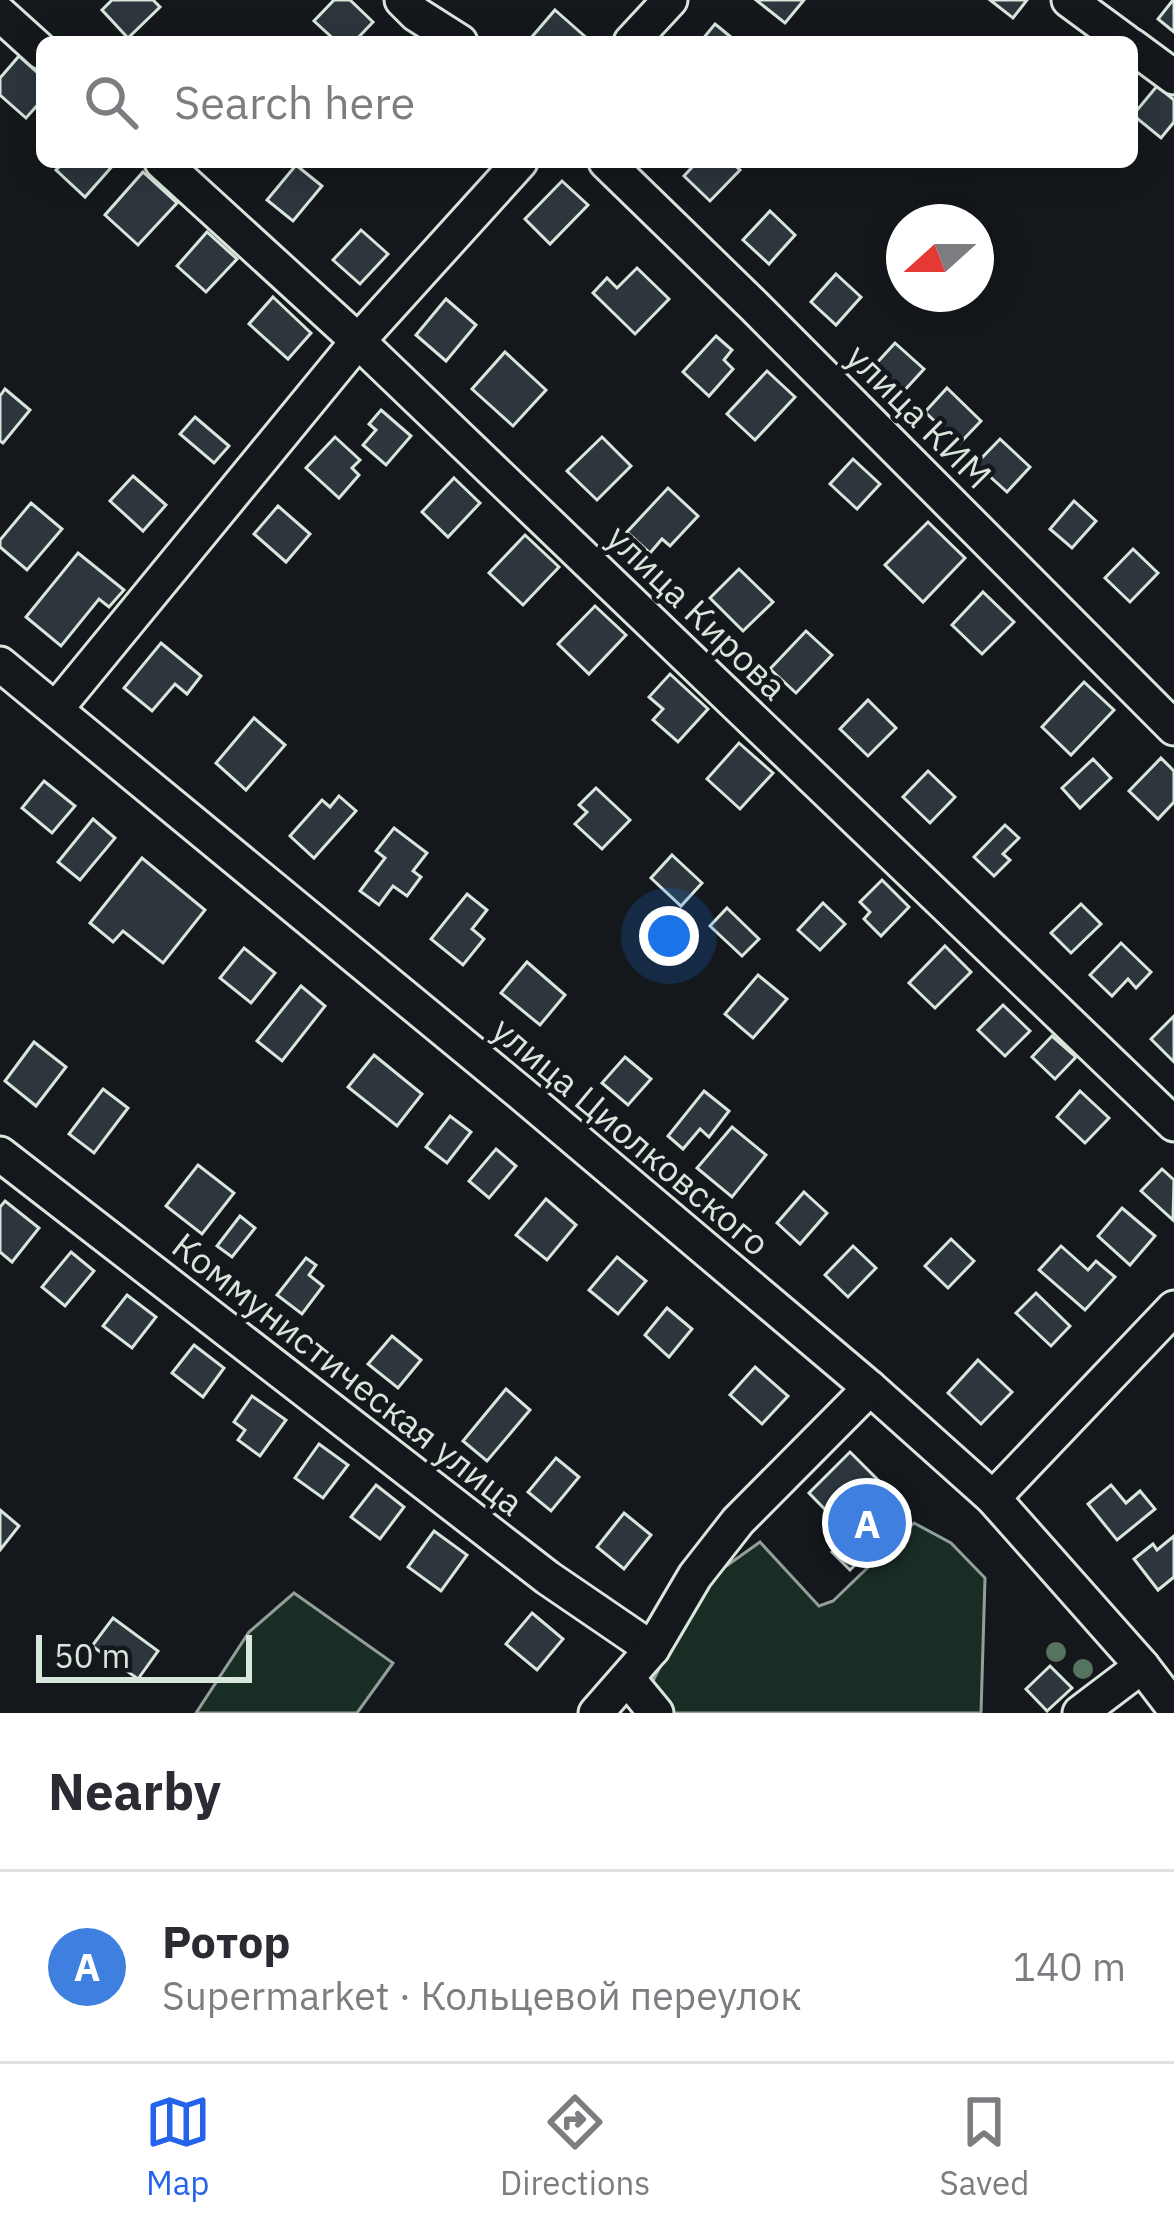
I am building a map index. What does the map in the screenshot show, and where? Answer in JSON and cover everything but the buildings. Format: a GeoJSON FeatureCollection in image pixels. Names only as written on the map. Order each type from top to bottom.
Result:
{"type":"FeatureCollection","features":[{"type":"Feature","properties":{"kind":"street"},"geometry":{"type":"LineString","coordinates":[[402,0],[451,36]]}},
{"type":"Feature","properties":{"kind":"street"},"geometry":{"type":"LineString","coordinates":[[637,36],[670,0]]}},
{"type":"Feature","properties":{"kind":"street"},"geometry":{"type":"LineString","coordinates":[[1069,0],[1118,36]]}},
{"type":"Feature","properties":{"kind":"street"},"geometry":{"type":"LineString","coordinates":[[0,14],[36,47]]}},
{"type":"Feature","properties":{"kind":"street"},"geometry":{"type":"LineString","coordinates":[[1138,51],[1174,77]]}},
{"type":"Feature","properties":{"kind":"street","name":"улица Кирова"},"geometry":{"type":"LineString","coordinates":[[169,168],[358,341],[1174,1124]]}},
{"type":"Feature","properties":{"kind":"street"},"geometry":{"type":"LineString","coordinates":[[56,709],[358,341],[515,168]]}},
{"type":"Feature","properties":{"kind":"street","name":"улица КИМ"},"geometry":{"type":"LineString","coordinates":[[612,168],[1174,728]]}},
{"type":"Feature","properties":{"kind":"street","name":"улица Циолковского"},"geometry":{"type":"LineString","coordinates":[[0,664],[870,1388],[993,1498],[1174,1708]]}},
{"type":"Feature","properties":{"kind":"street","name":"Коммунистическая улица"},"geometry":{"type":"LineString","coordinates":[[0,1154],[548,1578],[652,1648]]}},
{"type":"Feature","properties":{"kind":"street"},"geometry":{"type":"LineString","coordinates":[[993,1498],[1174,1307]]}},
{"type":"Feature","properties":{"kind":"street"},"geometry":{"type":"LineString","coordinates":[[596,1713],[652,1648],[695,1576],[738,1521],[870,1388]]}},
{"type":"Feature","properties":{"kind":"street"},"geometry":{"type":"LineString","coordinates":[[1080,1713],[1142,1666]]}},
{"type":"Feature","properties":{"kind":"street"},"geometry":{"type":"LineString","coordinates":[[628,1679],[656,1713]]}},
{"type":"Feature","properties":{"kind":"green space"},"geometry":{"type":"Polygon","coordinates":[[[914,1523],[951,1543],[985,1578],[981,1713],[668,1713],[648,1691],[679,1628],[715,1574],[760,1542],[819,1606],[833,1601],[914,1523]]]}},
{"type":"Feature","properties":{"kind":"green space"},"geometry":{"type":"Polygon","coordinates":[[[294,1593],[393,1663],[357,1713],[196,1713],[249,1632],[294,1593]]]}},
{"type":"Feature","properties":{"kind":"place","name":"Poтор"},"geometry":{"type":"Point","coordinates":[867,1523]}}]}
